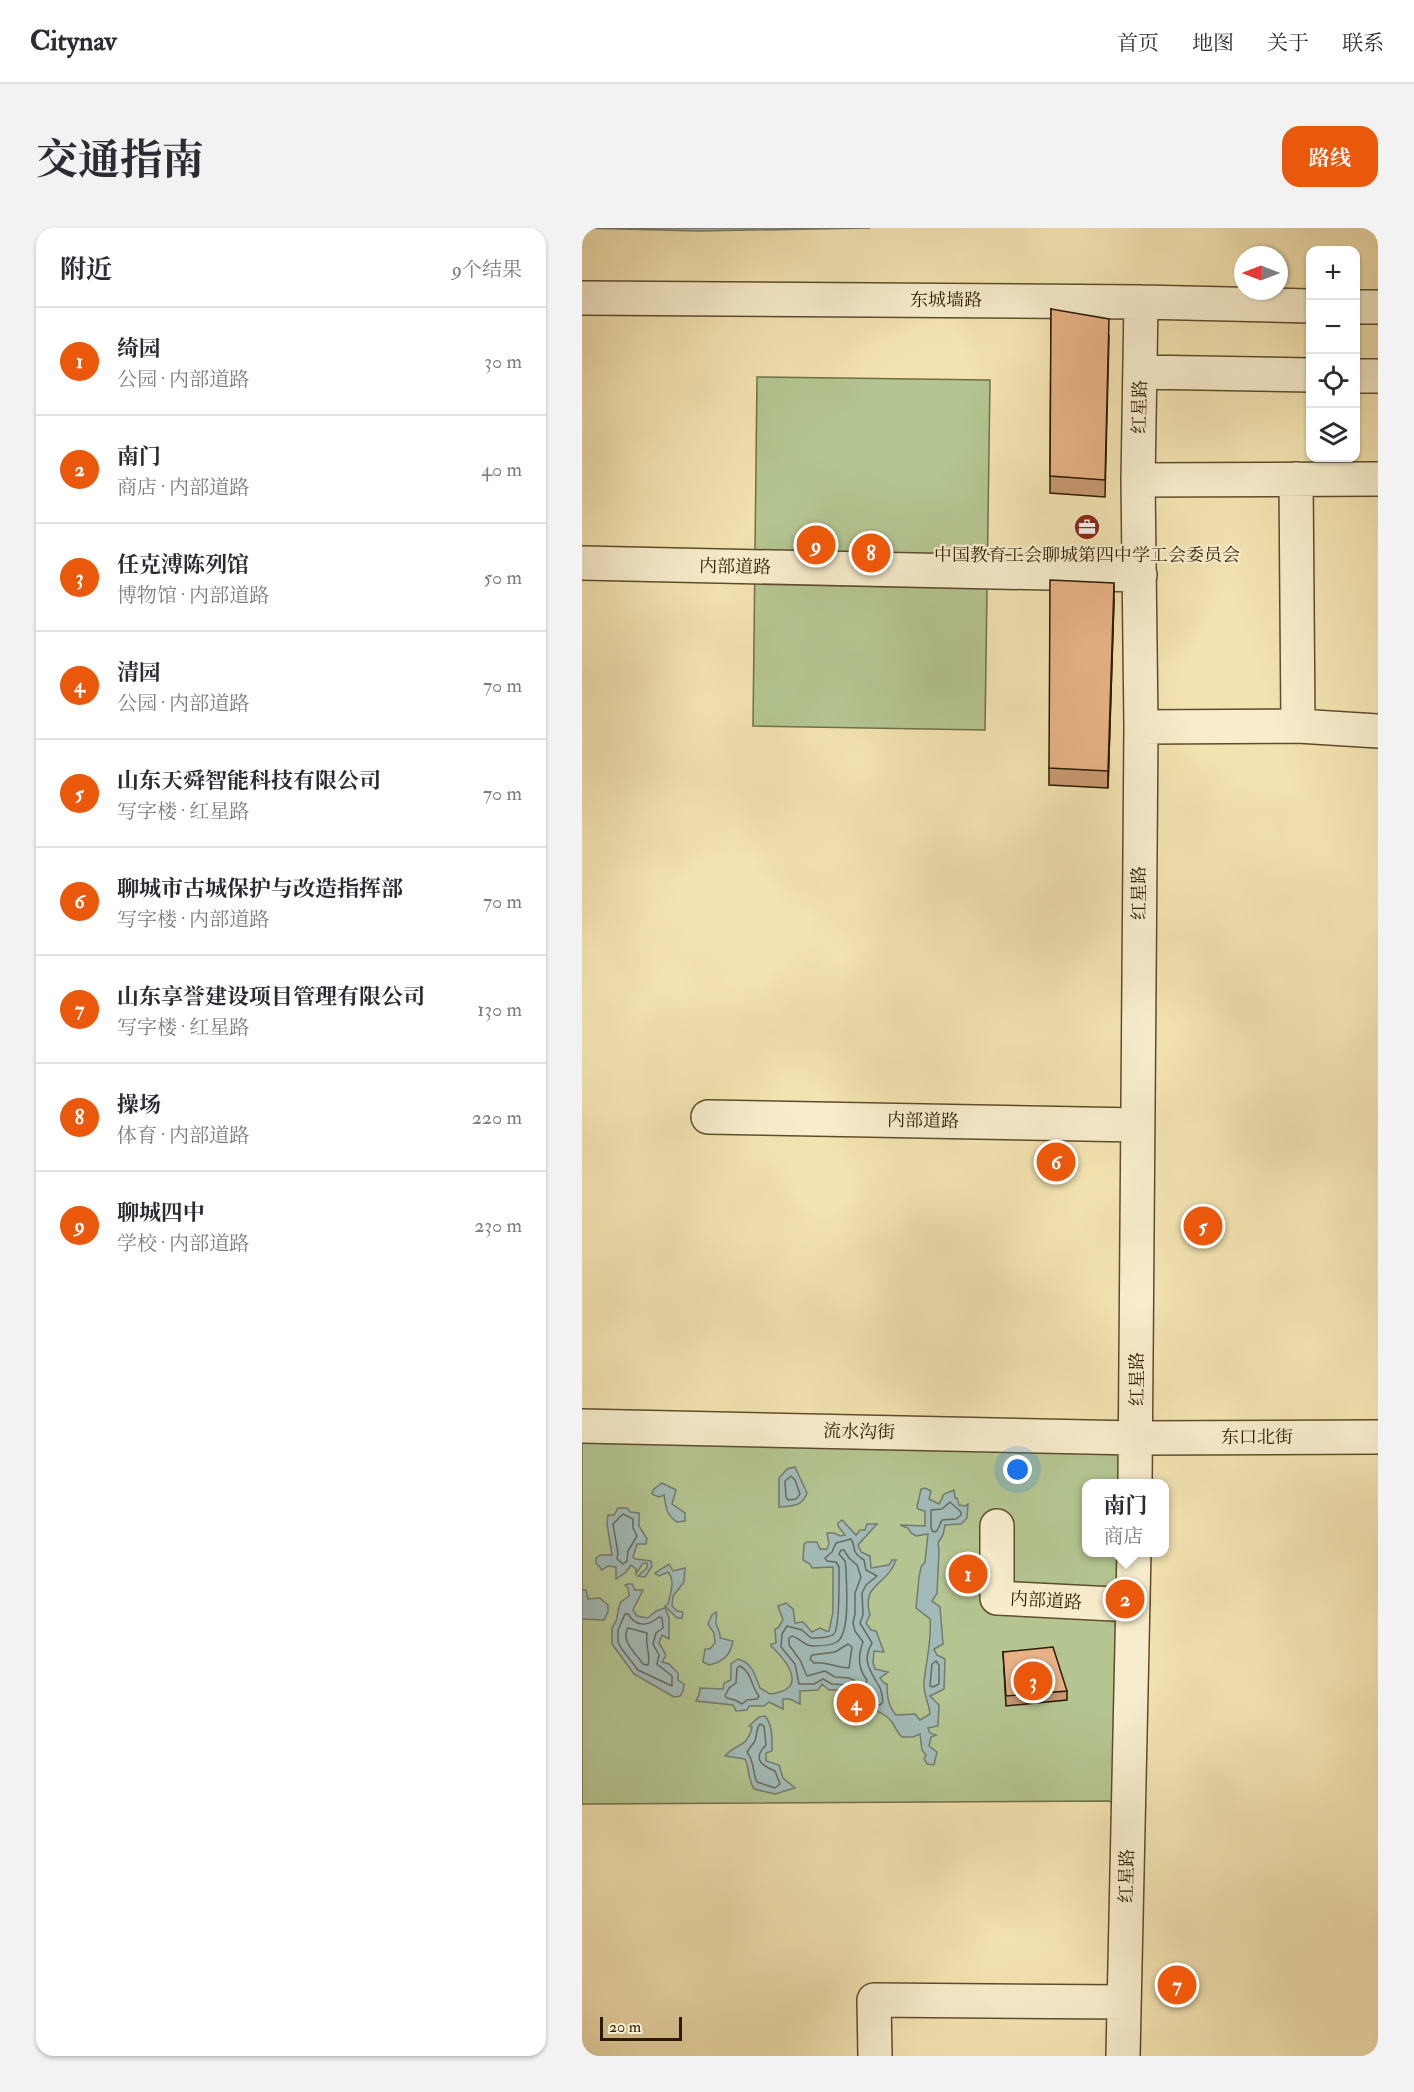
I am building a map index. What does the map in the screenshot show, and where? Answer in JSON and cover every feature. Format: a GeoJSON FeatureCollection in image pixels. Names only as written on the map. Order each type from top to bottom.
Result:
{"type":"FeatureCollection","features":[{"type":"Feature","properties":{"kind":"street","name":"东城墙路"},"geometry":{"type":"LineString","coordinates":[[582,298],[1142,302],[1306,306]]}},
{"type":"Feature","properties":{"kind":"street","name":"红星路"},"geometry":{"type":"LineString","coordinates":[[1135,1479],[1141,727],[1138,480],[1142,302]]}},
{"type":"Feature","properties":{"kind":"street"},"geometry":{"type":"LineString","coordinates":[[1360,307],[1378,307]]}},
{"type":"Feature","properties":{"kind":"street"},"geometry":{"type":"LineString","coordinates":[[1141,372],[1306,375]]}},
{"type":"Feature","properties":{"kind":"street"},"geometry":{"type":"LineString","coordinates":[[1360,376],[1378,376]]}},
{"type":"Feature","properties":{"kind":"street"},"geometry":{"type":"LineString","coordinates":[[1296,478],[1298,726]]}},
{"type":"Feature","properties":{"kind":"street"},"geometry":{"type":"LineString","coordinates":[[1138,480],[1378,478]]}},
{"type":"Feature","properties":{"kind":"street","name":"内部道路"},"geometry":{"type":"LineString","coordinates":[[582,563],[1140,575]]}},
{"type":"Feature","properties":{"kind":"street"},"geometry":{"type":"LineString","coordinates":[[1141,727],[1298,726],[1378,731]]}},
{"type":"Feature","properties":{"kind":"street","name":"内部道路"},"geometry":{"type":"LineString","coordinates":[[708,1117],[1138,1125]]}},
{"type":"Feature","properties":{"kind":"street","name":"流水沟街"},"geometry":{"type":"LineString","coordinates":[[582,1426],[1136,1438]]}},
{"type":"Feature","properties":{"kind":"street","name":"东口北街"},"geometry":{"type":"LineString","coordinates":[[1136,1438],[1378,1437]]}},
{"type":"Feature","properties":{"kind":"street","name":"内部道路"},"geometry":{"type":"LineString","coordinates":[[997,1526],[997,1598],[1133,1605]]}},
{"type":"Feature","properties":{"kind":"street","name":"红星路"},"geometry":{"type":"LineString","coordinates":[[1123,2056],[1134,1557]]}},
{"type":"Feature","properties":{"kind":"street"},"geometry":{"type":"LineString","coordinates":[[875,2056],[874,2000],[1124,2002]]}},
{"type":"Feature","properties":{"kind":"green space"},"geometry":{"type":"Polygon","coordinates":[[[757,377],[990,380],[985,730],[753,726],[757,377]]]}},
{"type":"Feature","properties":{"kind":"green space"},"geometry":{"type":"Polygon","coordinates":[[[582,1426],[1136,1438],[1135,1479],[1082,1479],[1082,1557],[1134,1557],[1129,1811],[1109,1801],[582,1804],[582,1426]]]}},
{"type":"Feature","properties":{"kind":"water"},"geometry":{"type":"Polygon","coordinates":[[[582,228],[870,228],[698,231],[582,228]]]}},
{"type":"Feature","properties":{"kind":"water"},"geometry":{"type":"Polygon","coordinates":[[[795,1467],[807,1493],[805,1498],[792,1506],[779,1507],[779,1478],[787,1469],[795,1467]]]}},
{"type":"Feature","properties":{"kind":"water"},"geometry":{"type":"Polygon","coordinates":[[[662,1483],[676,1490],[672,1504],[685,1513],[685,1521],[677,1522],[671,1517],[664,1495],[659,1497],[652,1494],[653,1490],[662,1483]]]}},
{"type":"Feature","properties":{"kind":"water"},"geometry":{"type":"Polygon","coordinates":[[[921,1489],[931,1491],[929,1499],[939,1504],[944,1494],[954,1490],[959,1505],[968,1504],[967,1518],[961,1524],[945,1525],[938,1543],[937,1593],[932,1601],[940,1607],[943,1644],[934,1649],[937,1655],[945,1659],[944,1689],[930,1696],[939,1705],[938,1726],[928,1728],[930,1733],[936,1735],[931,1737],[929,1746],[937,1752],[934,1765],[927,1764],[924,1759],[926,1755],[922,1750],[920,1734],[913,1737],[902,1737],[890,1719],[862,1704],[856,1696],[847,1705],[845,1690],[829,1690],[822,1684],[818,1690],[800,1691],[800,1704],[790,1699],[783,1699],[783,1709],[769,1702],[764,1706],[749,1706],[747,1710],[736,1711],[733,1705],[696,1701],[700,1688],[723,1689],[724,1683],[731,1680],[731,1664],[738,1659],[750,1667],[760,1688],[770,1694],[789,1687],[792,1674],[784,1660],[771,1646],[776,1643],[775,1629],[783,1620],[778,1606],[786,1603],[793,1609],[795,1623],[803,1622],[812,1632],[820,1628],[829,1631],[833,1612],[833,1567],[812,1568],[803,1560],[804,1544],[817,1542],[820,1549],[827,1549],[829,1544],[827,1533],[845,1535],[838,1526],[842,1520],[856,1535],[860,1530],[865,1530],[867,1524],[877,1524],[858,1545],[861,1552],[870,1556],[871,1568],[889,1565],[892,1560],[896,1560],[892,1569],[872,1590],[868,1605],[870,1615],[866,1623],[871,1630],[876,1631],[884,1652],[874,1651],[873,1663],[875,1669],[888,1672],[880,1678],[887,1684],[891,1708],[896,1715],[915,1714],[920,1720],[930,1714],[924,1687],[930,1643],[930,1619],[916,1608],[919,1577],[921,1567],[925,1562],[928,1534],[916,1536],[908,1528],[900,1525],[925,1526],[925,1511],[917,1507],[921,1489]]]}},
{"type":"Feature","properties":{"kind":"water"},"geometry":{"type":"Polygon","coordinates":[[[618,1508],[627,1508],[630,1512],[639,1513],[639,1526],[647,1539],[646,1544],[637,1544],[633,1557],[651,1561],[652,1566],[645,1577],[638,1576],[647,1568],[647,1563],[643,1563],[636,1574],[636,1569],[631,1565],[616,1579],[616,1567],[608,1566],[602,1570],[596,1563],[596,1558],[600,1555],[612,1555],[607,1524],[608,1515],[614,1515],[618,1508]]]}},
{"type":"Feature","properties":{"kind":"water"},"geometry":{"type":"Polygon","coordinates":[[[669,1564],[673,1571],[685,1568],[684,1582],[673,1596],[672,1606],[677,1611],[683,1612],[682,1618],[677,1618],[665,1606],[668,1604],[672,1588],[672,1580],[668,1572],[659,1576],[655,1573],[669,1564]]]}},
{"type":"Feature","properties":{"kind":"water"},"geometry":{"type":"Polygon","coordinates":[[[632,1584],[635,1590],[643,1590],[633,1610],[637,1616],[648,1618],[656,1611],[665,1608],[669,1618],[669,1639],[662,1635],[659,1643],[666,1655],[662,1662],[669,1664],[678,1673],[678,1680],[684,1684],[680,1696],[674,1697],[634,1674],[612,1644],[612,1628],[621,1602],[629,1596],[625,1585],[632,1584]]]}},
{"type":"Feature","properties":{"kind":"water"},"geometry":{"type":"Polygon","coordinates":[[[582,1590],[586,1590],[588,1599],[600,1598],[608,1605],[608,1612],[604,1620],[582,1619],[582,1590]]]}},
{"type":"Feature","properties":{"kind":"water"},"geometry":{"type":"Polygon","coordinates":[[[716,1612],[720,1638],[733,1641],[725,1658],[709,1665],[703,1662],[705,1649],[710,1649],[715,1643],[714,1633],[708,1624],[716,1612]]]}},
{"type":"Feature","properties":{"kind":"water"},"geometry":{"type":"Polygon","coordinates":[[[765,1716],[771,1728],[772,1741],[772,1751],[766,1753],[766,1761],[779,1765],[783,1778],[795,1788],[775,1794],[754,1789],[745,1759],[725,1756],[747,1739],[752,1727],[749,1726],[759,1717],[765,1716]]]}},
{"type":"Feature","properties":{"kind":"building"},"geometry":{"type":"Polygon","coordinates":[[[1051,309],[1109,319],[1105,480],[1050,476],[1051,309]]]}},
{"type":"Feature","properties":{"kind":"building"},"geometry":{"type":"Polygon","coordinates":[[[1050,580],[1114,583],[1108,771],[1049,768],[1050,580]]]}},
{"type":"Feature","properties":{"kind":"building"},"geometry":{"type":"Polygon","coordinates":[[[1053,1647],[1067,1691],[1006,1696],[1003,1652],[1053,1647]]]}},
{"type":"Feature","properties":{"kind":"place","name":"中国教育工会聊城第四中学工会委员会"},"geometry":{"type":"Point","coordinates":[1087,527]}},
{"type":"Feature","properties":{"kind":"place","name":"聊城四中"},"geometry":{"type":"Point","coordinates":[816,545]}},
{"type":"Feature","properties":{"kind":"place","name":"操场"},"geometry":{"type":"Point","coordinates":[871,553]}},
{"type":"Feature","properties":{"kind":"place","name":"聊城市古城保护与改造指挥部"},"geometry":{"type":"Point","coordinates":[1056,1162]}},
{"type":"Feature","properties":{"kind":"place","name":"山东天舜智能科技有限公司"},"geometry":{"type":"Point","coordinates":[1203,1226]}},
{"type":"Feature","properties":{"kind":"place","name":"绮园"},"geometry":{"type":"Point","coordinates":[968,1574]}},
{"type":"Feature","properties":{"kind":"place","name":"南门"},"geometry":{"type":"Point","coordinates":[1125,1599]}},
{"type":"Feature","properties":{"kind":"place","name":"任克溥陈列馆"},"geometry":{"type":"Point","coordinates":[1033,1681]}},
{"type":"Feature","properties":{"kind":"place","name":"清园"},"geometry":{"type":"Point","coordinates":[856,1703]}},
{"type":"Feature","properties":{"kind":"place","name":"山东享誉建设项目管理有限公司"},"geometry":{"type":"Point","coordinates":[1177,1985]}}]}
